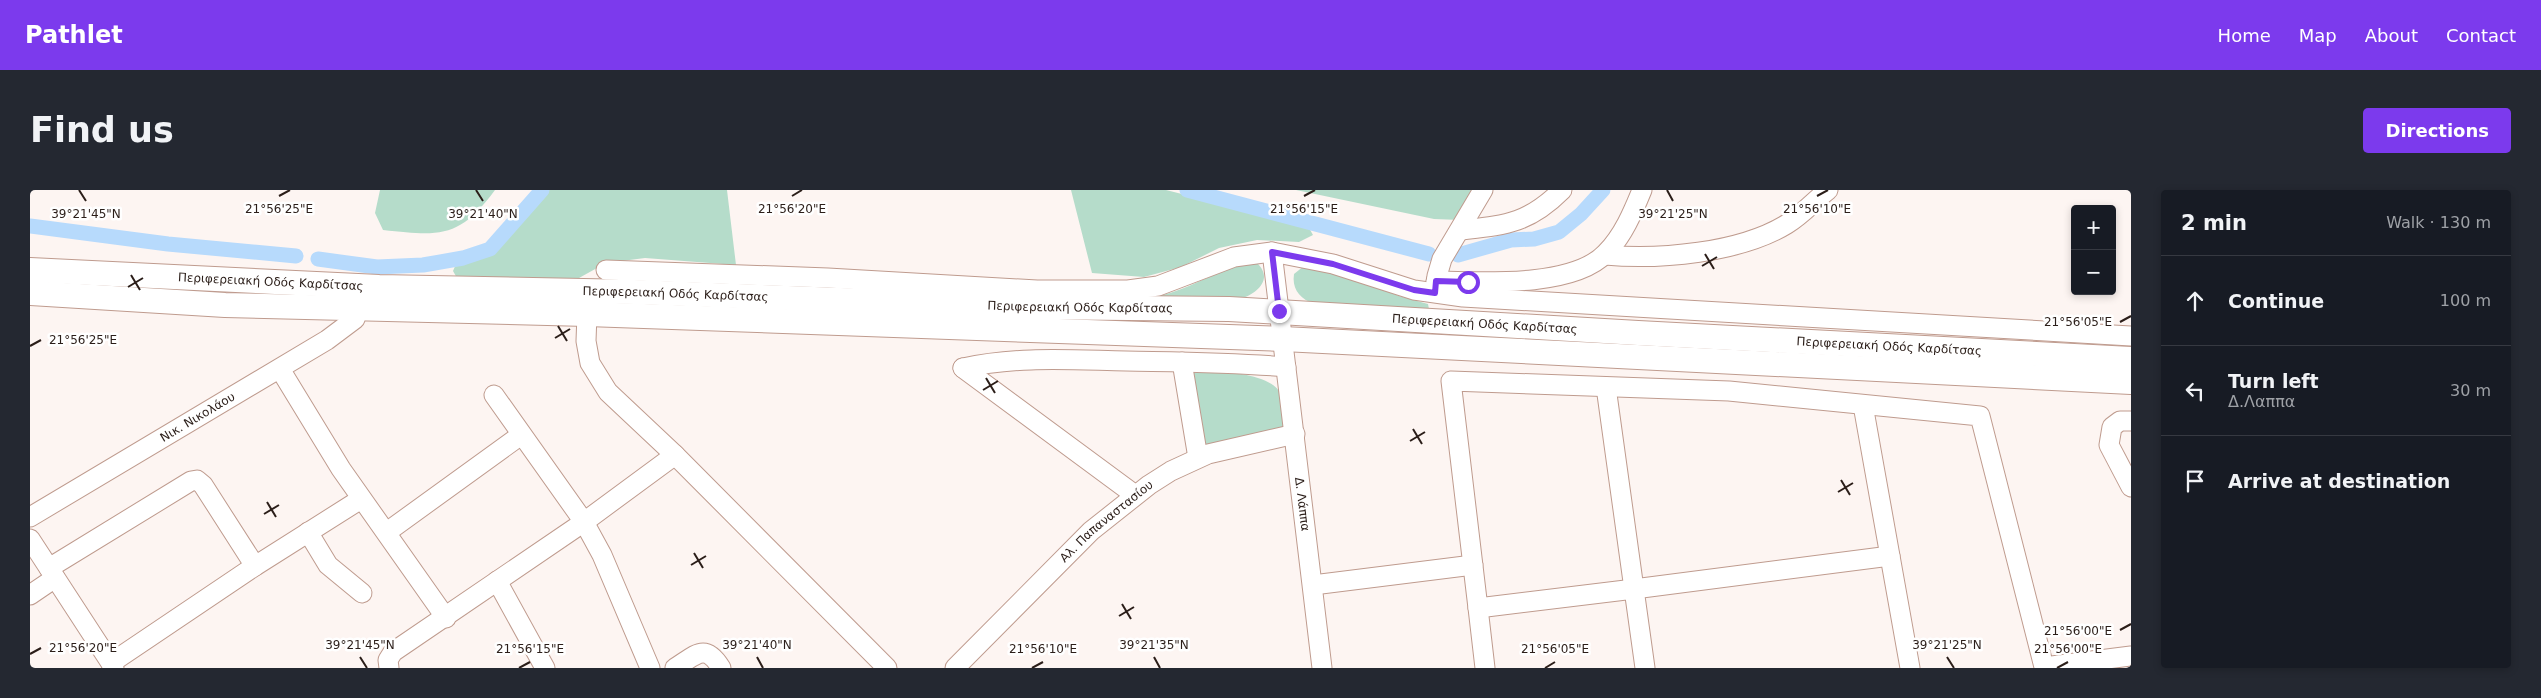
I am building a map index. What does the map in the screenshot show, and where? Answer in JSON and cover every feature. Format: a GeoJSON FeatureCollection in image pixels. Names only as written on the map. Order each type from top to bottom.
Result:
{"type":"FeatureCollection","features":[{"type":"Feature","properties":{"kind":"main road","name":"Περιφερειακή Οδός Καρδίτσας"},"geometry":{"type":"LineString","coordinates":[[30,270],[379,287],[634,292],[1017,306],[1279,311],[1638,334],[2131,359]]}},
{"type":"Feature","properties":{"kind":"main road","name":"Περιφερειακή Οδός Καρδίτσας"},"geometry":{"type":"LineString","coordinates":[[30,294],[224,305],[587,314],[1283,339],[2131,382]]}},
{"type":"Feature","properties":{"kind":"street"},"geometry":{"type":"LineString","coordinates":[[1436,287],[1442,259],[1461,230],[1483,190]]}},
{"type":"Feature","properties":{"kind":"street"},"geometry":{"type":"LineString","coordinates":[[1461,230],[1493,228],[1520,220],[1538,210],[1562,190]]}},
{"type":"Feature","properties":{"kind":"street"},"geometry":{"type":"LineString","coordinates":[[606,270],[828,278],[1037,290],[1112,291],[1158,286],[1234,257],[1272,252],[1333,264],[1414,290],[1490,281],[1555,277],[1580,270],[1605,254],[1623,231],[1642,190]]}},
{"type":"Feature","properties":{"kind":"street"},"geometry":{"type":"LineString","coordinates":[[1605,254],[1635,256],[1697,252],[1759,238],[1795,219],[1828,190]]}},
{"type":"Feature","properties":{"kind":"street","name":"Δ. Λάππα"},"geometry":{"type":"LineString","coordinates":[[1272,252],[1296,434],[1322,668]]}},
{"type":"Feature","properties":{"kind":"street"},"geometry":{"type":"LineString","coordinates":[[1436,287],[1519,301],[2131,336]]}},
{"type":"Feature","properties":{"kind":"street","name":"Νικ. Νικολάου"},"geometry":{"type":"LineString","coordinates":[[30,517],[341,331],[354,319],[358,309]]}},
{"type":"Feature","properties":{"kind":"street"},"geometry":{"type":"LineString","coordinates":[[587,314],[586,341],[594,372],[614,397],[676,455],[887,668]]}},
{"type":"Feature","properties":{"kind":"street"},"geometry":{"type":"LineString","coordinates":[[1135,496],[963,368],[997,361],[1040,359],[1245,363],[1286,367]]}},
{"type":"Feature","properties":{"kind":"street"},"geometry":{"type":"LineString","coordinates":[[1182,362],[1198,458]]}},
{"type":"Feature","properties":{"kind":"street"},"geometry":{"type":"LineString","coordinates":[[280,369],[324,444],[446,618]]}},
{"type":"Feature","properties":{"kind":"street"},"geometry":{"type":"LineString","coordinates":[[1485,668],[1451,381],[1729,391],[1980,416],[2043,668],[2131,656]]}},
{"type":"Feature","properties":{"kind":"street"},"geometry":{"type":"LineString","coordinates":[[1606,387],[1645,668]]}},
{"type":"Feature","properties":{"kind":"street"},"geometry":{"type":"LineString","coordinates":[[494,395],[584,522],[602,555],[650,668]]}},
{"type":"Feature","properties":{"kind":"street"},"geometry":{"type":"LineString","coordinates":[[1863,405],[1910,668]]}},
{"type":"Feature","properties":{"kind":"street"},"geometry":{"type":"LineString","coordinates":[[2131,421],[2120,421],[2112,427],[2110,445],[2131,487]]}},
{"type":"Feature","properties":{"kind":"street","name":"Αλ. Παπαναστασίου"},"geometry":{"type":"LineString","coordinates":[[955,668],[1091,531],[1135,496],[1171,471],[1198,458],[1233,447],[1296,434]]}},
{"type":"Feature","properties":{"kind":"street"},"geometry":{"type":"LineString","coordinates":[[387,532],[521,435]]}},
{"type":"Feature","properties":{"kind":"street"},"geometry":{"type":"LineString","coordinates":[[389,668],[388,660],[393,652],[446,618],[584,522],[676,455]]}},
{"type":"Feature","properties":{"kind":"street"},"geometry":{"type":"LineString","coordinates":[[30,594],[52,573],[190,481],[197,480],[203,485],[255,566]]}},
{"type":"Feature","properties":{"kind":"street"},"geometry":{"type":"LineString","coordinates":[[30,539],[113,665],[255,566],[361,499]]}},
{"type":"Feature","properties":{"kind":"street"},"geometry":{"type":"LineString","coordinates":[[308,532],[328,566],[362,593]]}},
{"type":"Feature","properties":{"kind":"street"},"geometry":{"type":"LineString","coordinates":[[1478,608],[1890,556]]}},
{"type":"Feature","properties":{"kind":"street"},"geometry":{"type":"LineString","coordinates":[[1313,585],[1473,565]]}},
{"type":"Feature","properties":{"kind":"street"},"geometry":{"type":"LineString","coordinates":[[497,581],[544,668]]}},
{"type":"Feature","properties":{"kind":"street"},"geometry":{"type":"LineString","coordinates":[[675,668],[699,652],[706,652],[714,656],[721,668]]}},
{"type":"Feature","properties":{"kind":"green space"},"geometry":{"type":"Polygon","coordinates":[[[380,190],[495,190],[470,218],[459,226],[447,231],[419,233],[383,230],[375,213],[380,190]]]}},
{"type":"Feature","properties":{"kind":"green space"},"geometry":{"type":"Polygon","coordinates":[[[545,190],[727,190],[736,265],[645,258],[606,263],[570,283],[457,278],[453,271],[456,264],[494,251],[545,190]]]}},
{"type":"Feature","properties":{"kind":"green space"},"geometry":{"type":"Polygon","coordinates":[[[1071,190],[1166,190],[1308,226],[1313,235],[1299,242],[1257,240],[1219,248],[1181,267],[1144,277],[1092,273],[1071,190]]]}},
{"type":"Feature","properties":{"kind":"green space"},"geometry":{"type":"Polygon","coordinates":[[[1296,190],[1479,190],[1460,220],[1434,219],[1296,190]]]}},
{"type":"Feature","properties":{"kind":"green space"},"geometry":{"type":"Polygon","coordinates":[[[1257,263],[1262,269],[1264,280],[1257,290],[1246,297],[1240,299],[1157,298],[1220,272],[1257,263]]]}},
{"type":"Feature","properties":{"kind":"green space"},"geometry":{"type":"Polygon","coordinates":[[[1304,266],[1358,280],[1399,296],[1428,304],[1429,309],[1310,302],[1299,294],[1294,283],[1294,274],[1304,266]]]}},
{"type":"Feature","properties":{"kind":"green space"},"geometry":{"type":"Polygon","coordinates":[[[1212,371],[1251,376],[1270,383],[1277,388],[1281,395],[1285,423],[1281,428],[1199,448],[1193,373],[1212,371]]]}},
{"type":"Feature","properties":{"kind":"waterway"},"geometry":{"type":"LineString","coordinates":[[318,259],[377,267],[423,265],[463,258],[490,249],[542,190]]}},
{"type":"Feature","properties":{"kind":"waterway"},"geometry":{"type":"LineString","coordinates":[[1187,190],[1429,254]]}},
{"type":"Feature","properties":{"kind":"waterway"},"geometry":{"type":"LineString","coordinates":[[1458,255],[1511,240],[1534,239],[1559,232],[1581,214],[1603,190]]}},
{"type":"Feature","properties":{"kind":"waterway"},"geometry":{"type":"LineString","coordinates":[[30,226],[168,244],[296,256]]}},
{"type":"Feature","properties":{"kind":"route"},"geometry":{"type":"LineString","coordinates":[[1279,311],[1272,252],[1333,264],[1414,290],[1435,293],[1436,281],[1468,282]]}}]}
